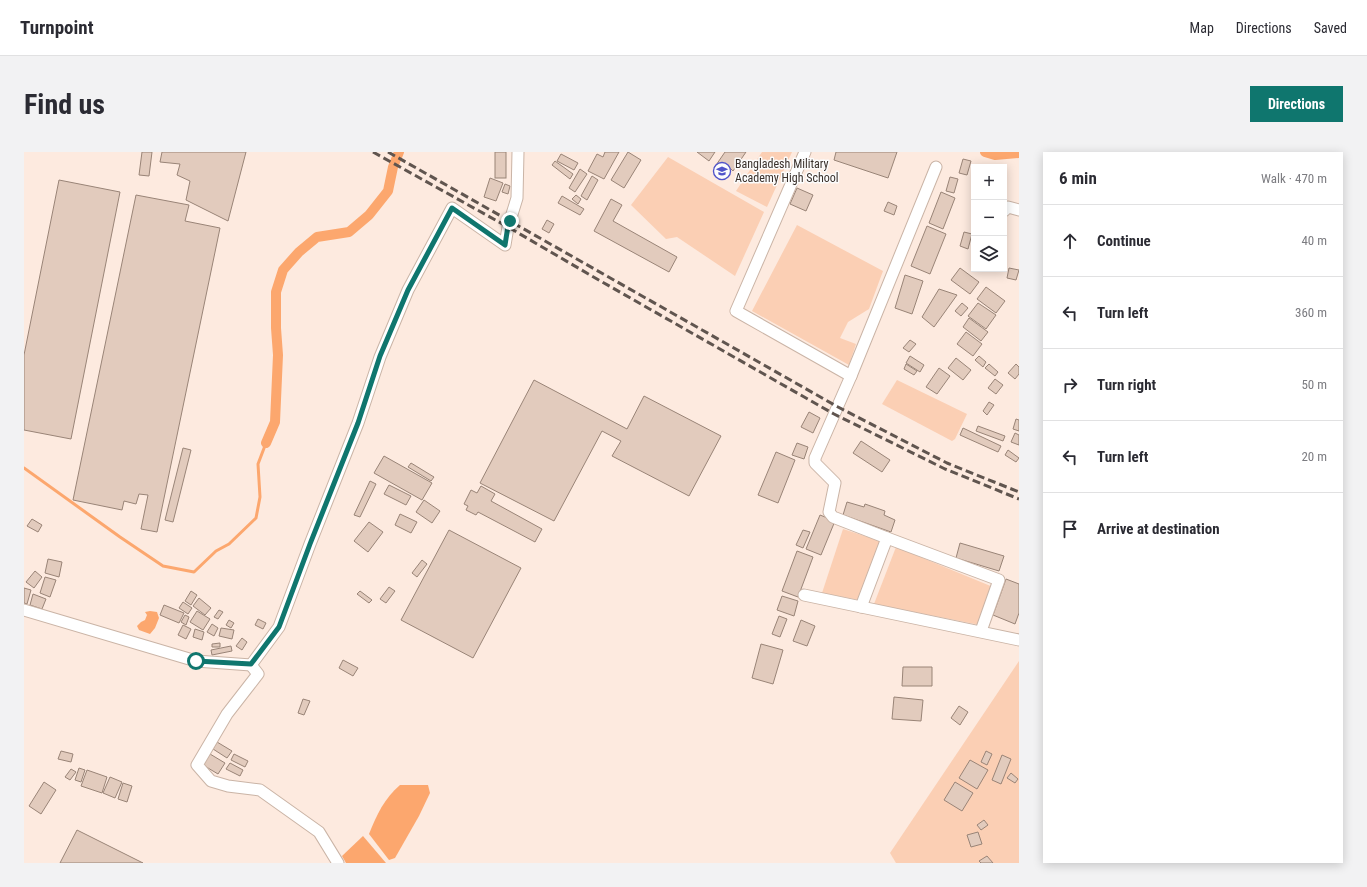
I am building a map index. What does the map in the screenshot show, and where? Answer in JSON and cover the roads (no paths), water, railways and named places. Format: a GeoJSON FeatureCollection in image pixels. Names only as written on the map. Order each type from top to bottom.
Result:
{"type":"FeatureCollection","features":[{"type":"Feature","properties":{"kind":"street"},"geometry":{"type":"LineString","coordinates":[[251,664],[279,627],[358,423],[380,356],[408,290],[452,208],[505,245],[508,226],[517,198],[518,152]]}},
{"type":"Feature","properties":{"kind":"street"},"geometry":{"type":"LineString","coordinates":[[805,152],[736,311],[851,376]]}},
{"type":"Feature","properties":{"kind":"street"},"geometry":{"type":"LineString","coordinates":[[936,167],[851,376],[815,458],[815,463],[835,484],[829,512],[833,517],[999,580],[981,631]]}},
{"type":"Feature","properties":{"kind":"street"},"geometry":{"type":"LineString","coordinates":[[1007,208],[1019,210]]}},
{"type":"Feature","properties":{"kind":"street"},"geometry":{"type":"LineString","coordinates":[[861,607],[888,538]]}},
{"type":"Feature","properties":{"kind":"street"},"geometry":{"type":"LineString","coordinates":[[804,595],[1019,640]]}},
{"type":"Feature","properties":{"kind":"street"},"geometry":{"type":"LineString","coordinates":[[24,610],[196,661],[251,664]]}},
{"type":"Feature","properties":{"kind":"street"},"geometry":{"type":"LineString","coordinates":[[251,664],[258,674],[227,714],[197,765],[211,781],[228,786],[260,790],[319,832],[338,863]]}},
{"type":"Feature","properties":{"kind":"waterway"},"geometry":{"type":"LineString","coordinates":[[266,443],[275,422],[278,355],[276,292],[283,270],[299,252],[317,237],[349,232],[369,215],[388,191],[393,167],[399,152]]}},
{"type":"Feature","properties":{"kind":"waterway"},"geometry":{"type":"LineString","coordinates":[[985,152],[995,155],[1019,153]]}},
{"type":"Feature","properties":{"kind":"waterway"},"geometry":{"type":"LineString","coordinates":[[24,468],[163,566],[194,572],[216,551],[229,544],[256,518],[260,497],[258,464],[266,443]]}},
{"type":"Feature","properties":{"kind":"railway"},"geometry":{"type":"LineString","coordinates":[[373,152],[508,227],[834,414],[945,469],[1019,499]]}},
{"type":"Feature","properties":{"kind":"railway"},"geometry":{"type":"LineString","coordinates":[[388,152],[838,407],[947,463],[1019,492]]}},
{"type":"Feature","properties":{"kind":"place","name":"Bangladesh Military Academy High School"},"geometry":{"type":"Point","coordinates":[722,171]}}]}
